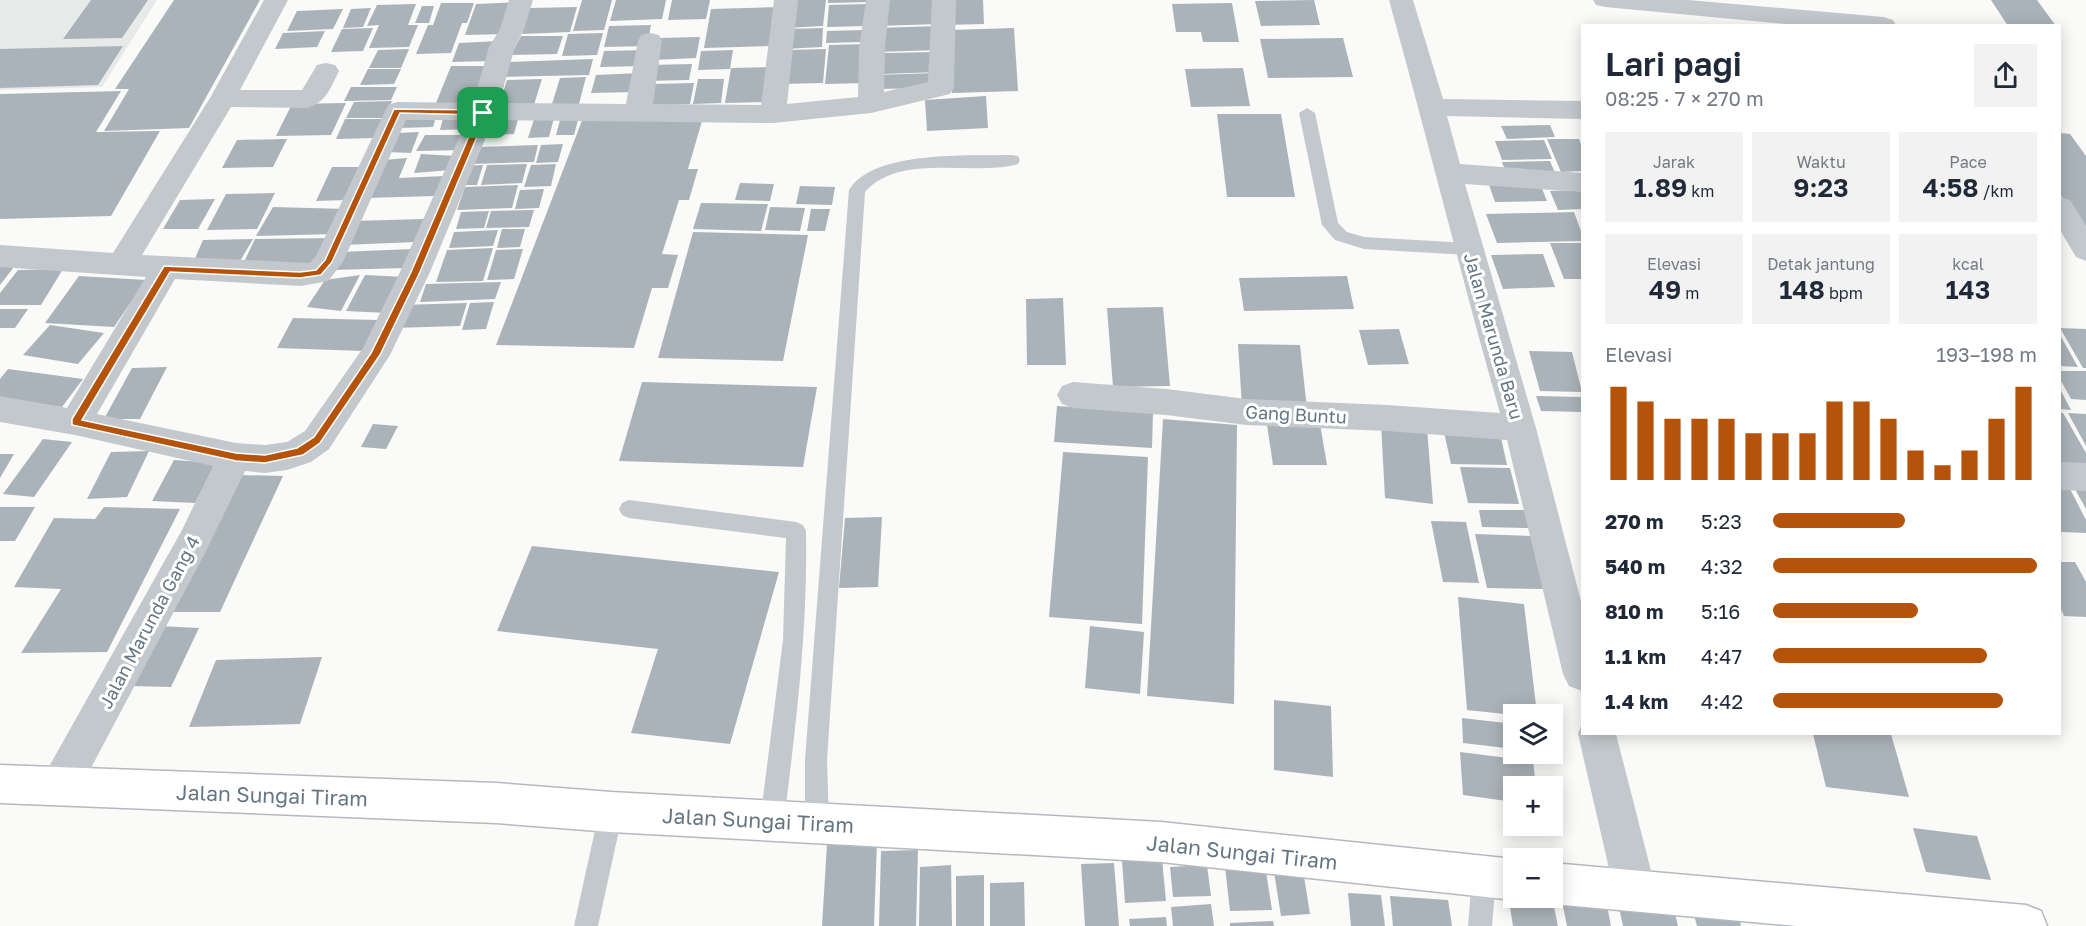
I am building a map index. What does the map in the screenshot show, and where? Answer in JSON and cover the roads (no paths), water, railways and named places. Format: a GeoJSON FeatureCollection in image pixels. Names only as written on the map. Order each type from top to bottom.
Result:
{"type":"FeatureCollection","features":[{"type":"Feature","properties":{"kind":"street"},"geometry":{"type":"LineString","coordinates":[[121,265],[223,98],[276,0]]}},
{"type":"Feature","properties":{"kind":"street"},"geometry":{"type":"LineString","coordinates":[[0,410],[75,422],[236,457],[265,459],[287,456],[299,452],[317,440],[375,355],[415,272],[483,113],[502,47],[512,29],[521,0]]}},
{"type":"Feature","properties":{"kind":"street"},"geometry":{"type":"LineString","coordinates":[[773,114],[786,0]]}},
{"type":"Feature","properties":{"kind":"street"},"geometry":{"type":"LineString","coordinates":[[870,104],[872,48],[878,0]]}},
{"type":"Feature","properties":{"kind":"street"},"geometry":{"type":"LineString","coordinates":[[0,256],[167,268],[300,275],[318,273],[328,262],[397,111],[773,114],[870,104],[941,88],[944,0]]}},
{"type":"Feature","properties":{"kind":"street","name":"Jalan Marunda Baru"},"geometry":{"type":"LineString","coordinates":[[1401,0],[1450,173],[1468,249],[1520,428],[1581,670]]}},
{"type":"Feature","properties":{"kind":"street"},"geometry":{"type":"LineString","coordinates":[[1605,0],[1873,24]]}},
{"type":"Feature","properties":{"kind":"street"},"geometry":{"type":"LineString","coordinates":[[638,113],[650,41]]}},
{"type":"Feature","properties":{"kind":"street"},"geometry":{"type":"LineString","coordinates":[[223,98],[307,99],[314,95],[326,71]]}},
{"type":"Feature","properties":{"kind":"street"},"geometry":{"type":"LineString","coordinates":[[1432,107],[1581,110]]}},
{"type":"Feature","properties":{"kind":"street"},"geometry":{"type":"LineString","coordinates":[[1450,173],[1581,182]]}},
{"type":"Feature","properties":{"kind":"street"},"geometry":{"type":"LineString","coordinates":[[2061,209],[2086,250]]}},
{"type":"Feature","properties":{"kind":"street"},"geometry":{"type":"LineString","coordinates":[[75,422],[167,268]]}},
{"type":"Feature","properties":{"kind":"street","name":"Gang Buntu"},"geometry":{"type":"LineString","coordinates":[[1072,395],[1166,402],[1245,412],[1387,418],[1520,428]]}},
{"type":"Feature","properties":{"kind":"street","name":"Jalan Marunda Gang 4"},"geometry":{"type":"LineString","coordinates":[[60,786],[194,540],[221,482],[236,457]]}},
{"type":"Feature","properties":{"kind":"street"},"geometry":{"type":"LineString","coordinates":[[2061,476],[2086,477]]}},
{"type":"Feature","properties":{"kind":"street"},"geometry":{"type":"LineString","coordinates":[[1597,735],[1635,890]]}},
{"type":"Feature","properties":{"kind":"street","name":"Jalan Sungai Tiram"},"geometry":{"type":"LineString","coordinates":[[0,784],[496,803],[611,812],[1161,842],[1498,879]]}},
{"type":"Feature","properties":{"kind":"street"},"geometry":{"type":"LineString","coordinates":[[1563,885],[2026,926]]}},
{"type":"Feature","properties":{"kind":"lane"},"geometry":{"type":"LineString","coordinates":[[1307,113],[1330,225],[1341,236],[1364,243],[1468,249]]}},
{"type":"Feature","properties":{"kind":"lane"},"geometry":{"type":"LineString","coordinates":[[817,823],[816,748],[857,190],[869,177],[909,164],[1012,160]]}},
{"type":"Feature","properties":{"kind":"lane"},"geometry":{"type":"LineString","coordinates":[[629,508],[796,531],[798,568],[788,695],[772,821]]}},
{"type":"Feature","properties":{"kind":"lane"},"geometry":{"type":"LineString","coordinates":[[586,926],[611,812]]}},
{"type":"Feature","properties":{"kind":"lane"},"geometry":{"type":"LineString","coordinates":[[1480,926],[1498,879]]}}]}
